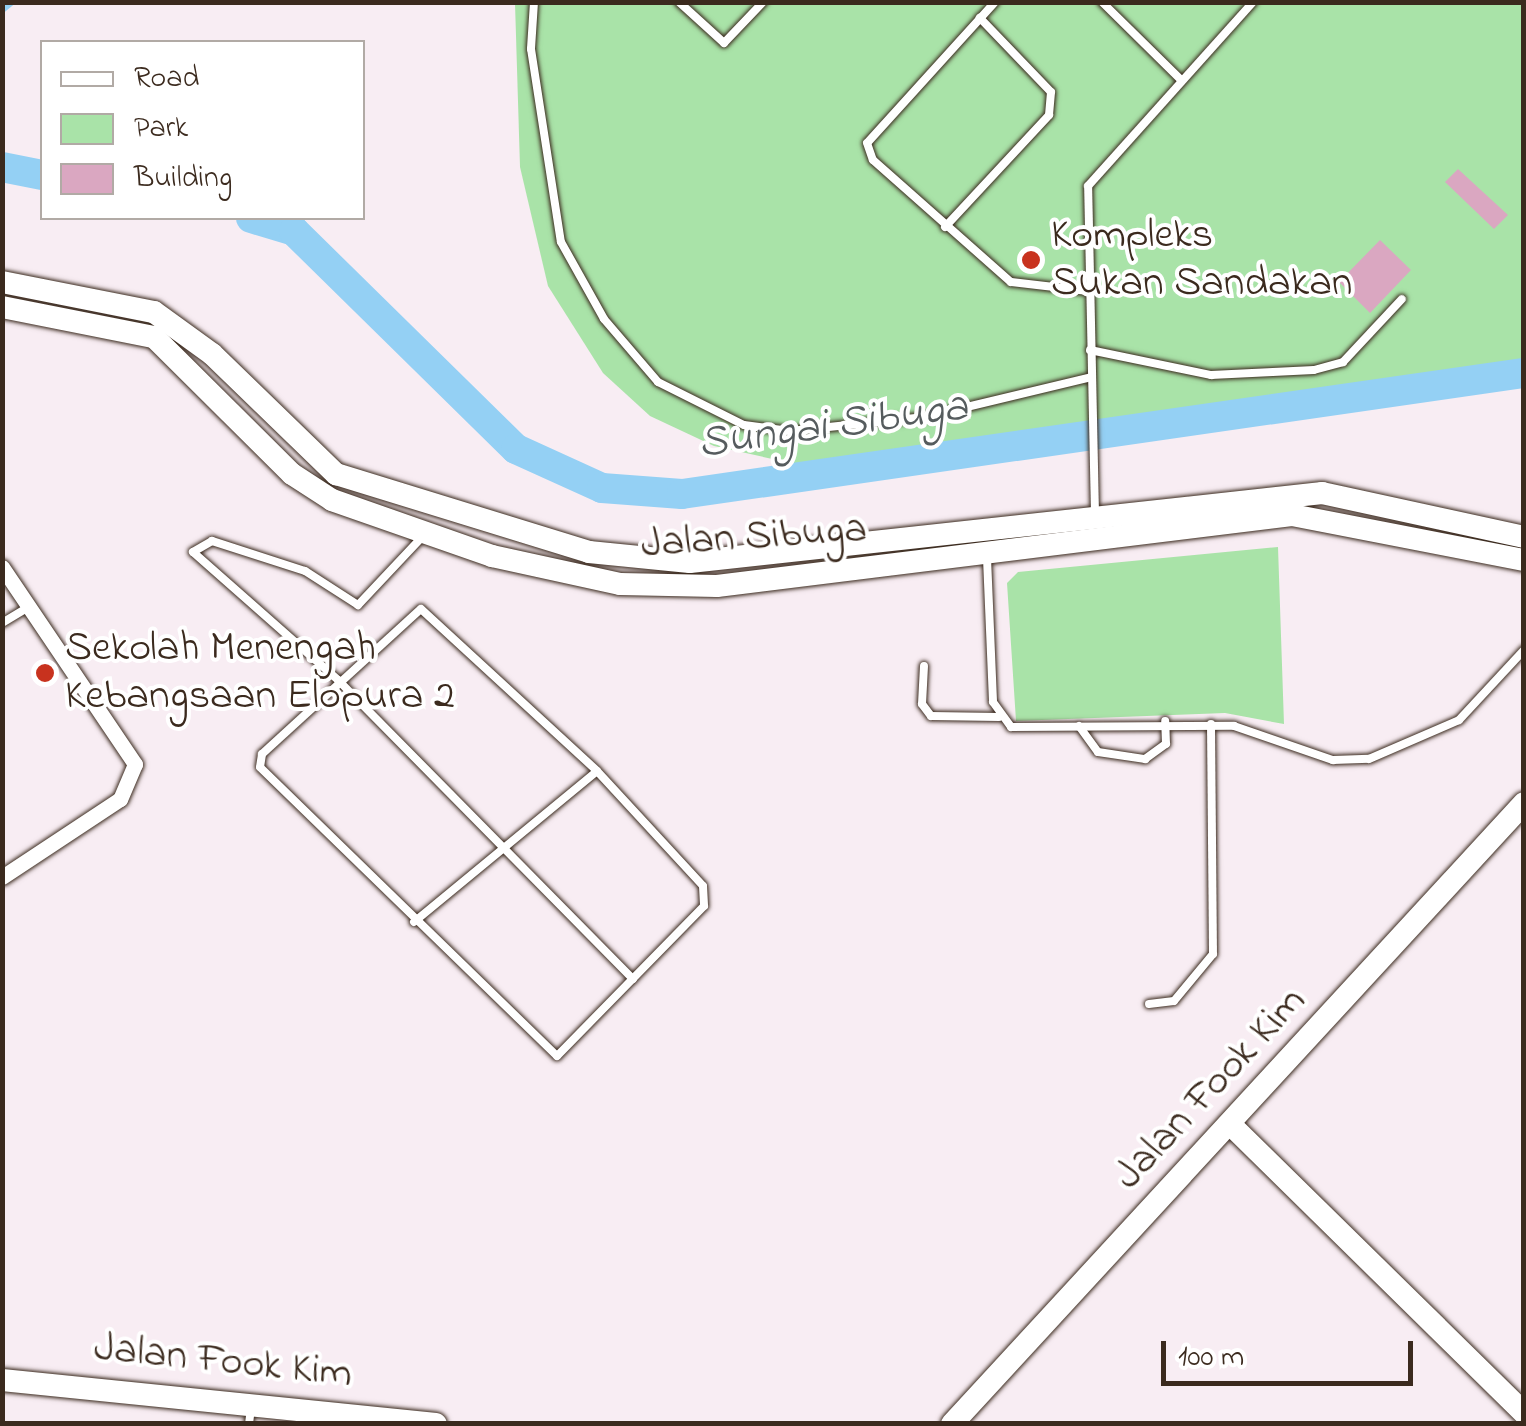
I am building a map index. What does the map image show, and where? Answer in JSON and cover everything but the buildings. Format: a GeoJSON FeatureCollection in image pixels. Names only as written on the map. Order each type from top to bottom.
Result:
{"type":"FeatureCollection","features":[{"type":"Feature","properties":{"kind":"main road","name":"Jalan Sibuga"},"geometry":{"type":"LineString","coordinates":[[2,282],[154,312],[212,354],[336,474],[589,552],[690,562],[1322,494],[1524,536]]}},
{"type":"Feature","properties":{"kind":"main road","name":"Jalan Sibuga"},"geometry":{"type":"LineString","coordinates":[[2,307],[154,337],[304,484],[426,532],[553,572],[659,588],[987,554],[1292,515],[1524,560]]}},
{"type":"Feature","properties":{"kind":"main road","name":"Jalan Fook Kim"},"geometry":{"type":"LineString","coordinates":[[952,1424],[1524,804]]}},
{"type":"Feature","properties":{"kind":"main road"},"geometry":{"type":"LineString","coordinates":[[1231,1125],[1524,1413]]}},
{"type":"Feature","properties":{"kind":"main road","name":"Jalan Fook Kim"},"geometry":{"type":"LineString","coordinates":[[2,1380],[252,1398],[436,1424]]}},
{"type":"Feature","properties":{"kind":"street"},"geometry":{"type":"LineString","coordinates":[[2,567],[127,748],[134,777],[107,809],[2,877]]}},
{"type":"Feature","properties":{"kind":"lane"},"geometry":{"type":"LineString","coordinates":[[534,2],[531,49],[560,242],[620,342],[658,382],[744,425],[790,432],[925,417],[1091,377]]}},
{"type":"Feature","properties":{"kind":"lane"},"geometry":{"type":"LineString","coordinates":[[679,2],[724,43],[763,2]]}},
{"type":"Feature","properties":{"kind":"lane"},"geometry":{"type":"LineString","coordinates":[[996,2],[868,142],[873,160],[1011,282],[1088,291]]}},
{"type":"Feature","properties":{"kind":"lane"},"geometry":{"type":"LineString","coordinates":[[1102,2],[1181,80]]}},
{"type":"Feature","properties":{"kind":"lane"},"geometry":{"type":"LineString","coordinates":[[1237,2],[1244,11]]}},
{"type":"Feature","properties":{"kind":"lane"},"geometry":{"type":"LineString","coordinates":[[1095,516],[1088,186],[1253,2]]}},
{"type":"Feature","properties":{"kind":"lane"},"geometry":{"type":"LineString","coordinates":[[945,227],[1049,115],[1044,81],[980,18]]}},
{"type":"Feature","properties":{"kind":"lane"},"geometry":{"type":"LineString","coordinates":[[1090,350],[1211,375],[1314,370],[1343,362],[1402,299]]}},
{"type":"Feature","properties":{"kind":"lane"},"geometry":{"type":"LineString","coordinates":[[426,532],[358,605],[305,572],[212,541],[194,546],[199,564],[338,680],[633,978]]}},
{"type":"Feature","properties":{"kind":"lane"},"geometry":{"type":"LineString","coordinates":[[987,554],[998,717]]}},
{"type":"Feature","properties":{"kind":"lane"},"geometry":{"type":"LineString","coordinates":[[2,623],[29,607]]}},
{"type":"Feature","properties":{"kind":"lane"},"geometry":{"type":"LineString","coordinates":[[421,609],[431,610],[691,864],[706,898],[633,978],[550,1055],[260,766],[262,754],[338,680],[421,609]]}},
{"type":"Feature","properties":{"kind":"lane"},"geometry":{"type":"LineString","coordinates":[[924,666],[922,704],[931,716],[998,717],[1011,727],[1165,721],[1211,724],[1333,760],[1369,759],[1458,720],[1524,650]]}},
{"type":"Feature","properties":{"kind":"lane"},"geometry":{"type":"LineString","coordinates":[[1080,726],[1098,752],[1145,759],[1166,744],[1165,721]]}},
{"type":"Feature","properties":{"kind":"lane"},"geometry":{"type":"LineString","coordinates":[[1149,1004],[1174,1001],[1213,954],[1211,724]]}},
{"type":"Feature","properties":{"kind":"lane"},"geometry":{"type":"LineString","coordinates":[[414,922],[597,771]]}},
{"type":"Feature","properties":{"kind":"lane"},"geometry":{"type":"LineString","coordinates":[[224,1424],[226,1396]]}},
{"type":"Feature","properties":{"kind":"lane"},"geometry":{"type":"LineString","coordinates":[[249,1424],[252,1398]]}},
{"type":"Feature","properties":{"kind":"green space","name":"Kompleks Sukan Sandakan"},"geometry":{"type":"Polygon","coordinates":[[[515,3],[1523,3],[1523,360],[795,464],[714,446],[650,416],[603,373],[548,286],[520,167],[515,3]]]}},
{"type":"Feature","properties":{"kind":"green space"},"geometry":{"type":"Polygon","coordinates":[[[1278,547],[1284,724],[1225,713],[1016,721],[1007,583],[1018,572],[1278,547]]]}},
{"type":"Feature","properties":{"kind":"waterway"},"geometry":{"type":"LineString","coordinates":[[2,10],[12,2]]}},
{"type":"Feature","properties":{"kind":"waterway","name":"Sungai Sibuga"},"geometry":{"type":"LineString","coordinates":[[2,167],[40,175]]}},
{"type":"Feature","properties":{"kind":"waterway","name":"Sungai Sibuga"},"geometry":{"type":"LineString","coordinates":[[258,220],[294,231],[516,449],[602,488],[682,494],[1524,373]]}},
{"type":"Feature","properties":{"kind":"place","name":"Kompleks Sukan Sandakan"},"geometry":{"type":"Point","coordinates":[1031,260]}},
{"type":"Feature","properties":{"kind":"place","name":"Sekolah Menengah Kebangsaan Elopura 2"},"geometry":{"type":"Point","coordinates":[45,673]}}]}
